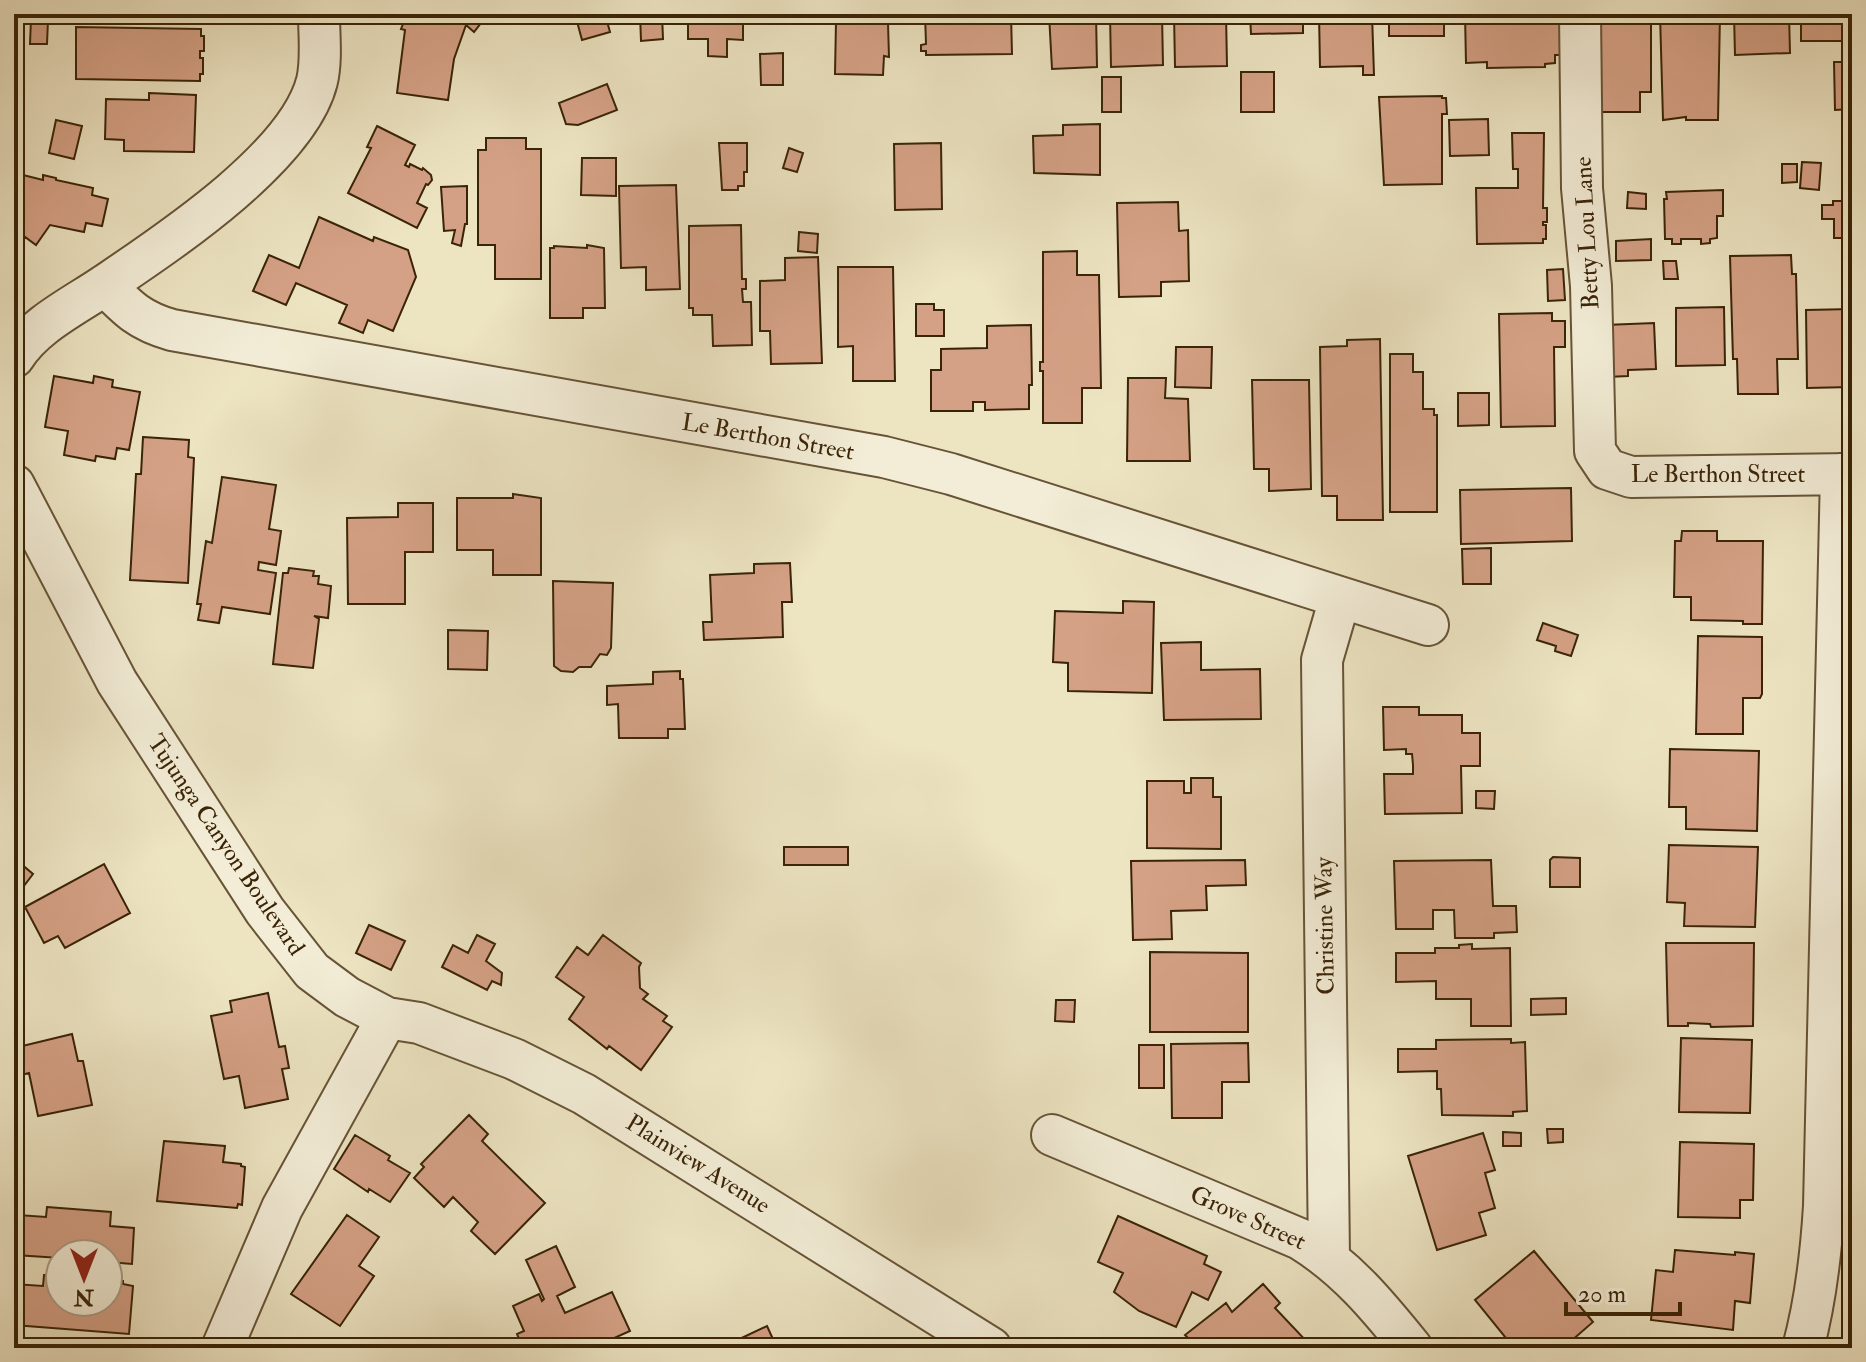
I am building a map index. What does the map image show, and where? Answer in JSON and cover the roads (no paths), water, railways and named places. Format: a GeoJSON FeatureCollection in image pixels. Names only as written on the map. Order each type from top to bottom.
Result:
{"type":"FeatureCollection","features":[{"type":"Feature","properties":{"kind":"street"},"geometry":{"type":"LineString","coordinates":[[16,348],[58,315],[203,216],[286,140],[317,81],[319,14]]}},
{"type":"Feature","properties":{"kind":"street","name":"Betty Lou Lane"},"geometry":{"type":"LineString","coordinates":[[1580,14],[1582,188],[1591,286],[1595,451]]}},
{"type":"Feature","properties":{"kind":"street","name":"Le Berthon Street"},"geometry":{"type":"LineString","coordinates":[[105,285],[134,314],[150,324],[172,330],[884,457],[951,474],[1428,625]]}},
{"type":"Feature","properties":{"kind":"street","name":"Le Berthon Street"},"geometry":{"type":"LineString","coordinates":[[1595,451],[1607,469],[1631,477],[1847,474]]}},
{"type":"Feature","properties":{"kind":"street"},"geometry":{"type":"LineString","coordinates":[[1803,1348],[1815,1306],[1824,1206],[1847,474]]}},
{"type":"Feature","properties":{"kind":"street","name":"Tujunga Canyon Boulevard"},"geometry":{"type":"LineString","coordinates":[[14,485],[117,682],[265,911],[312,971],[329,986],[387,1018]]}},
{"type":"Feature","properties":{"kind":"street","name":"Christine Way"},"geometry":{"type":"LineString","coordinates":[[1329,1257],[1322,660],[1340,598]]}},
{"type":"Feature","properties":{"kind":"street"},"geometry":{"type":"LineString","coordinates":[[222,1348],[282,1208],[387,1018]]}},
{"type":"Feature","properties":{"kind":"street","name":"Plainview Avenue"},"geometry":{"type":"LineString","coordinates":[[387,1018],[419,1023],[514,1059],[584,1094],[991,1348]]}},
{"type":"Feature","properties":{"kind":"street","name":"Grove Street"},"geometry":{"type":"LineString","coordinates":[[1052,1135],[1272,1226],[1329,1257],[1356,1282],[1412,1348]]}}]}
